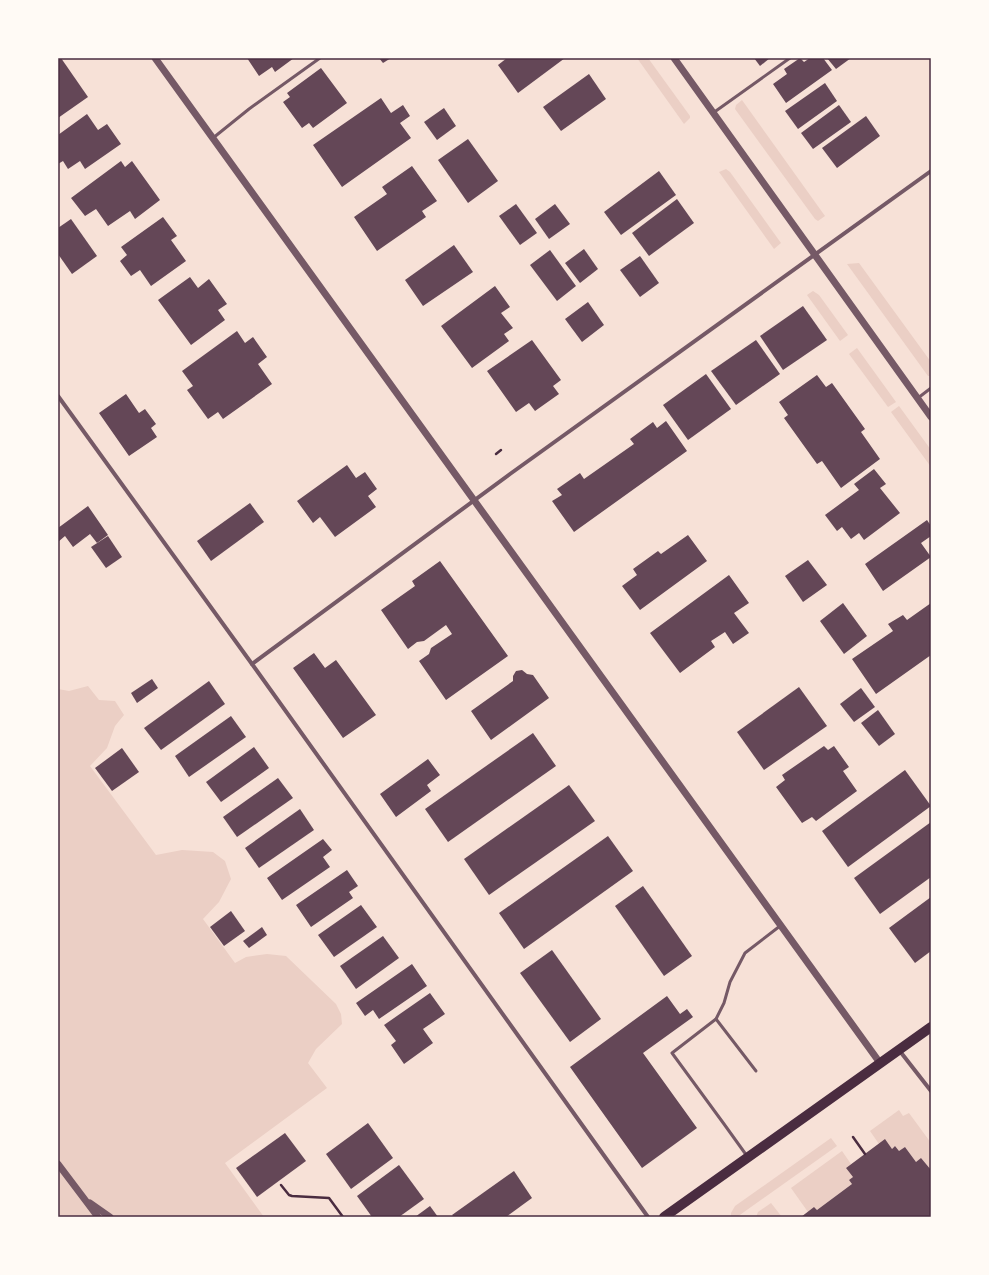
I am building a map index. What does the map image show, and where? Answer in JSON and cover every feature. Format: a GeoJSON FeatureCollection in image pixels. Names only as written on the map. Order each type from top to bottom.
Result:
{"type":"FeatureCollection","features":[{"type":"Feature","properties":{"kind":"main road"},"geometry":{"type":"LineString","coordinates":[[664,1217],[931,1027]]}},
{"type":"Feature","properties":{"kind":"street"},"geometry":{"type":"LineString","coordinates":[[155,58],[880,1063]]}},
{"type":"Feature","properties":{"kind":"street"},"geometry":{"type":"LineString","coordinates":[[674,58],[931,417]]}},
{"type":"Feature","properties":{"kind":"street"},"geometry":{"type":"LineString","coordinates":[[252,664],[474,500],[931,171]]}},
{"type":"Feature","properties":{"kind":"street"},"geometry":{"type":"LineString","coordinates":[[58,396],[648,1217]]}},
{"type":"Feature","properties":{"kind":"street"},"geometry":{"type":"LineString","coordinates":[[899,1050],[931,1091]]}},
{"type":"Feature","properties":{"kind":"street"},"geometry":{"type":"LineString","coordinates":[[58,1164],[98,1217]]}},
{"type":"Feature","properties":{"kind":"street"},"geometry":{"type":"LineString","coordinates":[[84,1199],[110,1217]]}},
{"type":"Feature","properties":{"kind":"lane"},"geometry":{"type":"LineString","coordinates":[[213,138],[249,109],[320,58]]}},
{"type":"Feature","properties":{"kind":"lane"},"geometry":{"type":"LineString","coordinates":[[713,113],[790,58]]}},
{"type":"Feature","properties":{"kind":"lane"},"geometry":{"type":"LineString","coordinates":[[918,398],[931,388]]}},
{"type":"Feature","properties":{"kind":"lane"},"geometry":{"type":"LineString","coordinates":[[748,1158],[672,1053],[716,1019],[724,1003],[730,982],[745,953],[780,926]]}},
{"type":"Feature","properties":{"kind":"lane"},"geometry":{"type":"LineString","coordinates":[[716,1019],[756,1071]]}},
{"type":"Feature","properties":{"kind":"path"},"geometry":{"type":"LineString","coordinates":[[496,454],[501,450]]}},
{"type":"Feature","properties":{"kind":"path"},"geometry":{"type":"LineString","coordinates":[[853,1137],[865,1154]]}},
{"type":"Feature","properties":{"kind":"path"},"geometry":{"type":"LineString","coordinates":[[281,1185],[289,1195],[292,1196],[329,1198],[343,1217]]}},
{"type":"Feature","properties":{"kind":"shaded area"},"geometry":{"type":"Polygon","coordinates":[[[637,58],[648,58],[690,116],[684,124],[637,58]]]}},
{"type":"Feature","properties":{"kind":"shaded area"},"geometry":{"type":"Polygon","coordinates":[[[742,100],[825,216],[818,221],[815,219],[735,109],[736,105],[742,100]]]}},
{"type":"Feature","properties":{"kind":"shaded area"},"geometry":{"type":"Polygon","coordinates":[[[726,169],[730,172],[781,243],[774,249],[719,172],[726,169]]]}},
{"type":"Feature","properties":{"kind":"shaded area"},"geometry":{"type":"Polygon","coordinates":[[[859,263],[931,362],[931,376],[928,376],[847,264],[859,263]]]}},
{"type":"Feature","properties":{"kind":"shaded area"},"geometry":{"type":"Polygon","coordinates":[[[813,291],[819,295],[848,335],[840,341],[807,295],[813,291]]]}},
{"type":"Feature","properties":{"kind":"shaded area"},"geometry":{"type":"Polygon","coordinates":[[[857,348],[896,402],[888,407],[849,354],[857,348]]]}},
{"type":"Feature","properties":{"kind":"shaded area"},"geometry":{"type":"Polygon","coordinates":[[[899,406],[931,450],[931,467],[891,412],[899,406]]]}},
{"type":"Feature","properties":{"kind":"shaded area"},"geometry":{"type":"Polygon","coordinates":[[[88,686],[99,700],[115,701],[124,715],[115,726],[107,748],[90,766],[156,855],[182,850],[213,852],[225,861],[231,879],[219,902],[203,919],[235,963],[246,957],[267,954],[286,956],[336,1004],[341,1014],[342,1024],[316,1049],[308,1063],[327,1088],[225,1163],[264,1217],[58,1217],[58,689],[69,691],[88,686]]]}},
{"type":"Feature","properties":{"kind":"shaded area"},"geometry":{"type":"Polygon","coordinates":[[[899,1110],[903,1116],[909,1113],[931,1143],[930,1171],[921,1158],[916,1162],[905,1147],[899,1151],[895,1146],[892,1149],[879,1144],[870,1131],[899,1110]]]}},
{"type":"Feature","properties":{"kind":"shaded area"},"geometry":{"type":"Polygon","coordinates":[[[831,1138],[837,1146],[737,1217],[731,1217],[731,1213],[735,1206],[831,1138]]]}},
{"type":"Feature","properties":{"kind":"shaded area"},"geometry":{"type":"Polygon","coordinates":[[[842,1151],[851,1164],[846,1168],[853,1177],[849,1180],[852,1184],[817,1210],[814,1207],[808,1212],[791,1188],[842,1151]]]}},
{"type":"Feature","properties":{"kind":"shaded area"},"geometry":{"type":"Polygon","coordinates":[[[771,1203],[782,1217],[756,1217],[758,1212],[771,1203]]]}},
{"type":"Feature","properties":{"kind":"building"},"geometry":{"type":"Polygon","coordinates":[[[58,58],[61,58],[88,97],[58,118],[58,58]]]}},
{"type":"Feature","properties":{"kind":"building"},"geometry":{"type":"Polygon","coordinates":[[[247,58],[294,58],[275,72],[272,67],[259,76],[247,58]]]}},
{"type":"Feature","properties":{"kind":"building"},"geometry":{"type":"Polygon","coordinates":[[[379,58],[391,58],[383,63],[379,58]]]}},
{"type":"Feature","properties":{"kind":"building"},"geometry":{"type":"Polygon","coordinates":[[[507,58],[565,58],[518,93],[498,65],[507,58]]]}},
{"type":"Feature","properties":{"kind":"building"},"geometry":{"type":"Polygon","coordinates":[[[754,58],[770,58],[760,66],[754,58]]]}},
{"type":"Feature","properties":{"kind":"building"},"geometry":{"type":"Polygon","coordinates":[[[800,58],[804,62],[810,58],[823,58],[832,70],[786,103],[773,84],[787,74],[784,69],[800,58]]]}},
{"type":"Feature","properties":{"kind":"building"},"geometry":{"type":"Polygon","coordinates":[[[827,58],[851,58],[836,69],[827,58]]]}},
{"type":"Feature","properties":{"kind":"building"},"geometry":{"type":"Polygon","coordinates":[[[321,68],[347,103],[313,128],[309,123],[302,128],[283,102],[290,97],[287,93],[321,68]]]}},
{"type":"Feature","properties":{"kind":"building"},"geometry":{"type":"Polygon","coordinates":[[[589,74],[606,99],[561,131],[543,107],[589,74]]]}},
{"type":"Feature","properties":{"kind":"building"},"geometry":{"type":"Polygon","coordinates":[[[825,83],[837,101],[798,129],[785,111],[825,83]]]}},
{"type":"Feature","properties":{"kind":"building"},"geometry":{"type":"Polygon","coordinates":[[[381,98],[391,113],[403,105],[410,116],[400,123],[411,138],[342,187],[313,145],[381,98]]]}},
{"type":"Feature","properties":{"kind":"building"},"geometry":{"type":"Polygon","coordinates":[[[839,105],[851,122],[813,149],[801,133],[839,105]]]}},
{"type":"Feature","properties":{"kind":"building"},"geometry":{"type":"Polygon","coordinates":[[[444,108],[456,126],[437,140],[424,122],[444,108]]]}},
{"type":"Feature","properties":{"kind":"building"},"geometry":{"type":"Polygon","coordinates":[[[87,114],[98,130],[107,124],[121,144],[85,169],[80,161],[68,169],[63,161],[58,164],[58,135],[87,114]]]}},
{"type":"Feature","properties":{"kind":"building"},"geometry":{"type":"Polygon","coordinates":[[[866,116],[880,136],[837,168],[822,148],[866,116]]]}},
{"type":"Feature","properties":{"kind":"building"},"geometry":{"type":"Polygon","coordinates":[[[468,139],[498,181],[468,203],[438,160],[468,139]]]}},
{"type":"Feature","properties":{"kind":"building"},"geometry":{"type":"Polygon","coordinates":[[[121,161],[125,167],[132,161],[160,200],[135,219],[130,211],[108,226],[96,209],[85,216],[71,198],[121,161]]]}},
{"type":"Feature","properties":{"kind":"building"},"geometry":{"type":"Polygon","coordinates":[[[412,166],[437,201],[422,211],[426,217],[377,251],[354,217],[387,194],[382,187],[412,166]]]}},
{"type":"Feature","properties":{"kind":"building"},"geometry":{"type":"Polygon","coordinates":[[[659,171],[676,195],[621,235],[604,212],[659,171]]]}},
{"type":"Feature","properties":{"kind":"building"},"geometry":{"type":"Polygon","coordinates":[[[677,199],[694,223],[649,256],[632,233],[677,199]]]}},
{"type":"Feature","properties":{"kind":"building"},"geometry":{"type":"Polygon","coordinates":[[[516,204],[537,233],[520,245],[499,216],[516,204]]]}},
{"type":"Feature","properties":{"kind":"building"},"geometry":{"type":"Polygon","coordinates":[[[555,204],[570,224],[549,239],[535,219],[555,204]]]}},
{"type":"Feature","properties":{"kind":"building"},"geometry":{"type":"Polygon","coordinates":[[[163,217],[177,236],[171,240],[186,261],[151,286],[140,270],[131,276],[120,261],[127,255],[121,247],[163,217]]]}},
{"type":"Feature","properties":{"kind":"building"},"geometry":{"type":"Polygon","coordinates":[[[71,219],[97,256],[72,274],[58,254],[58,228],[71,219]]]}},
{"type":"Feature","properties":{"kind":"building"},"geometry":{"type":"Polygon","coordinates":[[[454,245],[473,272],[423,306],[405,280],[454,245]]]}},
{"type":"Feature","properties":{"kind":"building"},"geometry":{"type":"Polygon","coordinates":[[[584,249],[598,269],[580,283],[565,263],[584,249]]]}},
{"type":"Feature","properties":{"kind":"building"},"geometry":{"type":"Polygon","coordinates":[[[550,250],[576,286],[557,301],[530,265],[550,250]]]}},
{"type":"Feature","properties":{"kind":"building"},"geometry":{"type":"Polygon","coordinates":[[[640,256],[659,283],[640,297],[620,270],[640,256]]]}},
{"type":"Feature","properties":{"kind":"building"},"geometry":{"type":"Polygon","coordinates":[[[190,277],[198,288],[209,279],[227,304],[218,310],[225,320],[191,345],[158,300],[190,277]]]}},
{"type":"Feature","properties":{"kind":"building"},"geometry":{"type":"Polygon","coordinates":[[[495,286],[510,307],[501,313],[513,328],[504,334],[509,341],[472,368],[441,326],[495,286]]]}},
{"type":"Feature","properties":{"kind":"building"},"geometry":{"type":"Polygon","coordinates":[[[588,302],[604,325],[582,342],[565,319],[588,302]]]}},
{"type":"Feature","properties":{"kind":"building"},"geometry":{"type":"Polygon","coordinates":[[[803,306],[827,340],[783,370],[760,336],[803,306]]]}},
{"type":"Feature","properties":{"kind":"building"},"geometry":{"type":"Polygon","coordinates":[[[237,331],[245,343],[253,337],[267,357],[258,364],[272,384],[223,419],[218,412],[208,419],[187,390],[193,386],[182,371],[237,331]]]}},
{"type":"Feature","properties":{"kind":"building"},"geometry":{"type":"Polygon","coordinates":[[[532,340],[561,380],[553,386],[559,394],[535,411],[529,403],[516,412],[487,371],[532,340]]]}},
{"type":"Feature","properties":{"kind":"building"},"geometry":{"type":"Polygon","coordinates":[[[756,340],[780,374],[736,405],[711,371],[756,340]]]}},
{"type":"Feature","properties":{"kind":"building"},"geometry":{"type":"Polygon","coordinates":[[[706,374],[731,409],[688,440],[663,405],[706,374]]]}},
{"type":"Feature","properties":{"kind":"building"},"geometry":{"type":"Polygon","coordinates":[[[817,375],[826,387],[832,383],[865,429],[861,432],[880,459],[841,488],[822,461],[817,464],[784,418],[788,415],[779,402],[817,375]]]}},
{"type":"Feature","properties":{"kind":"building"},"geometry":{"type":"Polygon","coordinates":[[[126,394],[139,413],[145,409],[156,424],[151,428],[157,437],[129,456],[99,413],[126,394]]]}},
{"type":"Feature","properties":{"kind":"building"},"geometry":{"type":"Polygon","coordinates":[[[666,421],[687,451],[574,532],[552,501],[562,495],[557,489],[580,473],[584,479],[634,444],[630,439],[653,422],[657,428],[666,421]]]}},
{"type":"Feature","properties":{"kind":"building"},"geometry":{"type":"Polygon","coordinates":[[[347,465],[356,478],[365,472],[377,489],[368,496],[376,507],[335,537],[320,517],[313,523],[297,501],[347,465]]]}},
{"type":"Feature","properties":{"kind":"building"},"geometry":{"type":"Polygon","coordinates":[[[874,469],[886,484],[880,488],[900,513],[864,540],[859,533],[851,539],[842,527],[837,531],[825,515],[859,490],[854,484],[874,469]]]}},
{"type":"Feature","properties":{"kind":"building"},"geometry":{"type":"Polygon","coordinates":[[[250,503],[264,522],[211,561],[197,541],[250,503]]]}},
{"type":"Feature","properties":{"kind":"building"},"geometry":{"type":"Polygon","coordinates":[[[88,506],[108,535],[97,543],[90,534],[73,547],[65,536],[58,542],[58,528],[88,506]]]}},
{"type":"Feature","properties":{"kind":"building"},"geometry":{"type":"Polygon","coordinates":[[[927,520],[931,526],[931,536],[921,543],[931,557],[883,591],[865,564],[927,520]]]}},
{"type":"Feature","properties":{"kind":"building"},"geometry":{"type":"Polygon","coordinates":[[[688,535],[707,561],[640,610],[622,586],[637,575],[633,569],[658,551],[661,554],[688,535]]]}},
{"type":"Feature","properties":{"kind":"building"},"geometry":{"type":"Polygon","coordinates":[[[108,536],[122,557],[106,568],[91,547],[108,536]]]}},
{"type":"Feature","properties":{"kind":"building"},"geometry":{"type":"Polygon","coordinates":[[[808,560],[827,585],[803,602],[785,576],[808,560]]]}},
{"type":"Feature","properties":{"kind":"building"},"geometry":{"type":"Polygon","coordinates":[[[440,561],[508,656],[446,700],[419,661],[429,654],[431,648],[452,634],[446,625],[424,641],[417,642],[408,649],[381,610],[415,586],[412,581],[440,561]]]}},
{"type":"Feature","properties":{"kind":"building"},"geometry":{"type":"Polygon","coordinates":[[[729,575],[749,603],[734,613],[749,633],[733,644],[725,632],[711,641],[715,647],[680,673],[650,633],[729,575]]]}},
{"type":"Feature","properties":{"kind":"building"},"geometry":{"type":"Polygon","coordinates":[[[843,603],[867,636],[844,654],[820,621],[843,603]]]}},
{"type":"Feature","properties":{"kind":"building"},"geometry":{"type":"Polygon","coordinates":[[[931,603],[931,655],[876,694],[852,659],[893,631],[888,624],[903,615],[907,620],[931,603]]]}},
{"type":"Feature","properties":{"kind":"building"},"geometry":{"type":"Polygon","coordinates":[[[314,653],[325,668],[336,660],[376,715],[343,738],[293,668],[314,653]]]}},
{"type":"Feature","properties":{"kind":"building"},"geometry":{"type":"Polygon","coordinates":[[[522,670],[527,674],[533,675],[549,698],[491,740],[471,711],[513,681],[513,676],[516,671],[522,670]]]}},
{"type":"Feature","properties":{"kind":"building"},"geometry":{"type":"Polygon","coordinates":[[[152,679],[158,688],[137,703],[131,693],[152,679]]]}},
{"type":"Feature","properties":{"kind":"building"},"geometry":{"type":"Polygon","coordinates":[[[209,681],[225,704],[161,750],[144,728],[209,681]]]}},
{"type":"Feature","properties":{"kind":"building"},"geometry":{"type":"Polygon","coordinates":[[[799,687],[827,726],[764,770],[737,732],[799,687]]]}},
{"type":"Feature","properties":{"kind":"building"},"geometry":{"type":"Polygon","coordinates":[[[861,688],[875,707],[854,722],[840,704],[861,688]]]}},
{"type":"Feature","properties":{"kind":"building"},"geometry":{"type":"Polygon","coordinates":[[[878,710],[895,734],[879,746],[861,723],[878,710]]]}},
{"type":"Feature","properties":{"kind":"building"},"geometry":{"type":"Polygon","coordinates":[[[231,716],[246,737],[189,777],[175,756],[231,716]]]}},
{"type":"Feature","properties":{"kind":"building"},"geometry":{"type":"Polygon","coordinates":[[[533,733],[556,766],[448,842],[425,809],[533,733]]]}},
{"type":"Feature","properties":{"kind":"building"},"geometry":{"type":"Polygon","coordinates":[[[824,746],[828,750],[834,746],[849,767],[843,771],[857,791],[816,821],[812,817],[802,823],[776,787],[785,780],[782,775],[824,746]]]}},
{"type":"Feature","properties":{"kind":"building"},"geometry":{"type":"Polygon","coordinates":[[[254,747],[269,768],[221,802],[206,782],[254,747]]]}},
{"type":"Feature","properties":{"kind":"building"},"geometry":{"type":"Polygon","coordinates":[[[122,748],[139,772],[112,791],[95,768],[122,748]]]}},
{"type":"Feature","properties":{"kind":"building"},"geometry":{"type":"Polygon","coordinates":[[[428,759],[440,775],[427,785],[431,791],[396,817],[380,794],[428,759]]]}},
{"type":"Feature","properties":{"kind":"building"},"geometry":{"type":"Polygon","coordinates":[[[905,770],[931,806],[848,867],[822,831],[905,770]]]}},
{"type":"Feature","properties":{"kind":"building"},"geometry":{"type":"Polygon","coordinates":[[[278,778],[293,798],[237,837],[223,817],[278,778]]]}},
{"type":"Feature","properties":{"kind":"building"},"geometry":{"type":"Polygon","coordinates":[[[569,785],[595,821],[489,895],[464,859],[569,785]]]}},
{"type":"Feature","properties":{"kind":"building"},"geometry":{"type":"Polygon","coordinates":[[[300,809],[314,830],[259,868],[245,848],[300,809]]]}},
{"type":"Feature","properties":{"kind":"building"},"geometry":{"type":"Polygon","coordinates":[[[931,822],[931,877],[880,914],[854,878],[931,822]]]}},
{"type":"Feature","properties":{"kind":"building"},"geometry":{"type":"Polygon","coordinates":[[[608,836],[633,871],[524,949],[499,913],[608,836]]]}},
{"type":"Feature","properties":{"kind":"building"},"geometry":{"type":"Polygon","coordinates":[[[323,839],[332,850],[323,857],[330,867],[282,900],[267,878],[323,839]]]}},
{"type":"Feature","properties":{"kind":"building"},"geometry":{"type":"Polygon","coordinates":[[[347,870],[358,886],[349,892],[353,898],[311,927],[296,905],[347,870]]]}},
{"type":"Feature","properties":{"kind":"building"},"geometry":{"type":"Polygon","coordinates":[[[643,886],[692,956],[664,976],[615,906],[643,886]]]}},
{"type":"Feature","properties":{"kind":"building"},"geometry":{"type":"Polygon","coordinates":[[[931,897],[931,951],[915,963],[889,928],[931,897]]]}},
{"type":"Feature","properties":{"kind":"building"},"geometry":{"type":"Polygon","coordinates":[[[361,905],[377,927],[334,957],[318,935],[361,905]]]}},
{"type":"Feature","properties":{"kind":"building"},"geometry":{"type":"Polygon","coordinates":[[[231,911],[245,931],[224,946],[210,927],[231,911]]]}},
{"type":"Feature","properties":{"kind":"building"},"geometry":{"type":"Polygon","coordinates":[[[262,927],[267,935],[249,948],[243,941],[262,927]]]}},
{"type":"Feature","properties":{"kind":"building"},"geometry":{"type":"Polygon","coordinates":[[[383,936],[399,958],[356,989],[340,966],[383,936]]]}},
{"type":"Feature","properties":{"kind":"building"},"geometry":{"type":"Polygon","coordinates":[[[552,950],[601,1019],[570,1042],[520,973],[552,950]]]}},
{"type":"Feature","properties":{"kind":"building"},"geometry":{"type":"Polygon","coordinates":[[[412,964],[427,986],[379,1019],[373,1010],[365,1016],[356,1003],[412,964]]]}},
{"type":"Feature","properties":{"kind":"building"},"geometry":{"type":"Polygon","coordinates":[[[430,993],[445,1014],[423,1029],[433,1043],[404,1064],[391,1045],[396,1041],[384,1025],[430,993]]]}},
{"type":"Feature","properties":{"kind":"building"},"geometry":{"type":"Polygon","coordinates":[[[667,996],[680,1014],[687,1009],[693,1017],[643,1053],[697,1128],[642,1168],[570,1067],[667,996]]]}},
{"type":"Feature","properties":{"kind":"building"},"geometry":{"type":"Polygon","coordinates":[[[368,1123],[393,1158],[351,1189],[326,1154],[368,1123]]]}},
{"type":"Feature","properties":{"kind":"building"},"geometry":{"type":"Polygon","coordinates":[[[285,1133],[306,1161],[257,1197],[236,1168],[285,1133]]]}},
{"type":"Feature","properties":{"kind":"building"},"geometry":{"type":"Polygon","coordinates":[[[885,1139],[892,1149],[895,1146],[899,1151],[905,1147],[916,1162],[921,1158],[931,1170],[931,1217],[801,1217],[814,1207],[817,1210],[852,1184],[849,1180],[853,1177],[846,1168],[885,1139]]]}},
{"type":"Feature","properties":{"kind":"building"},"geometry":{"type":"Polygon","coordinates":[[[399,1165],[424,1199],[399,1217],[372,1217],[357,1196],[399,1165]]]}},
{"type":"Feature","properties":{"kind":"building"},"geometry":{"type":"Polygon","coordinates":[[[514,1171],[532,1198],[506,1217],[454,1217],[452,1215],[514,1171]]]}},
{"type":"Feature","properties":{"kind":"building"},"geometry":{"type":"Polygon","coordinates":[[[430,1206],[438,1217],[415,1217],[430,1206]]]}}]}
